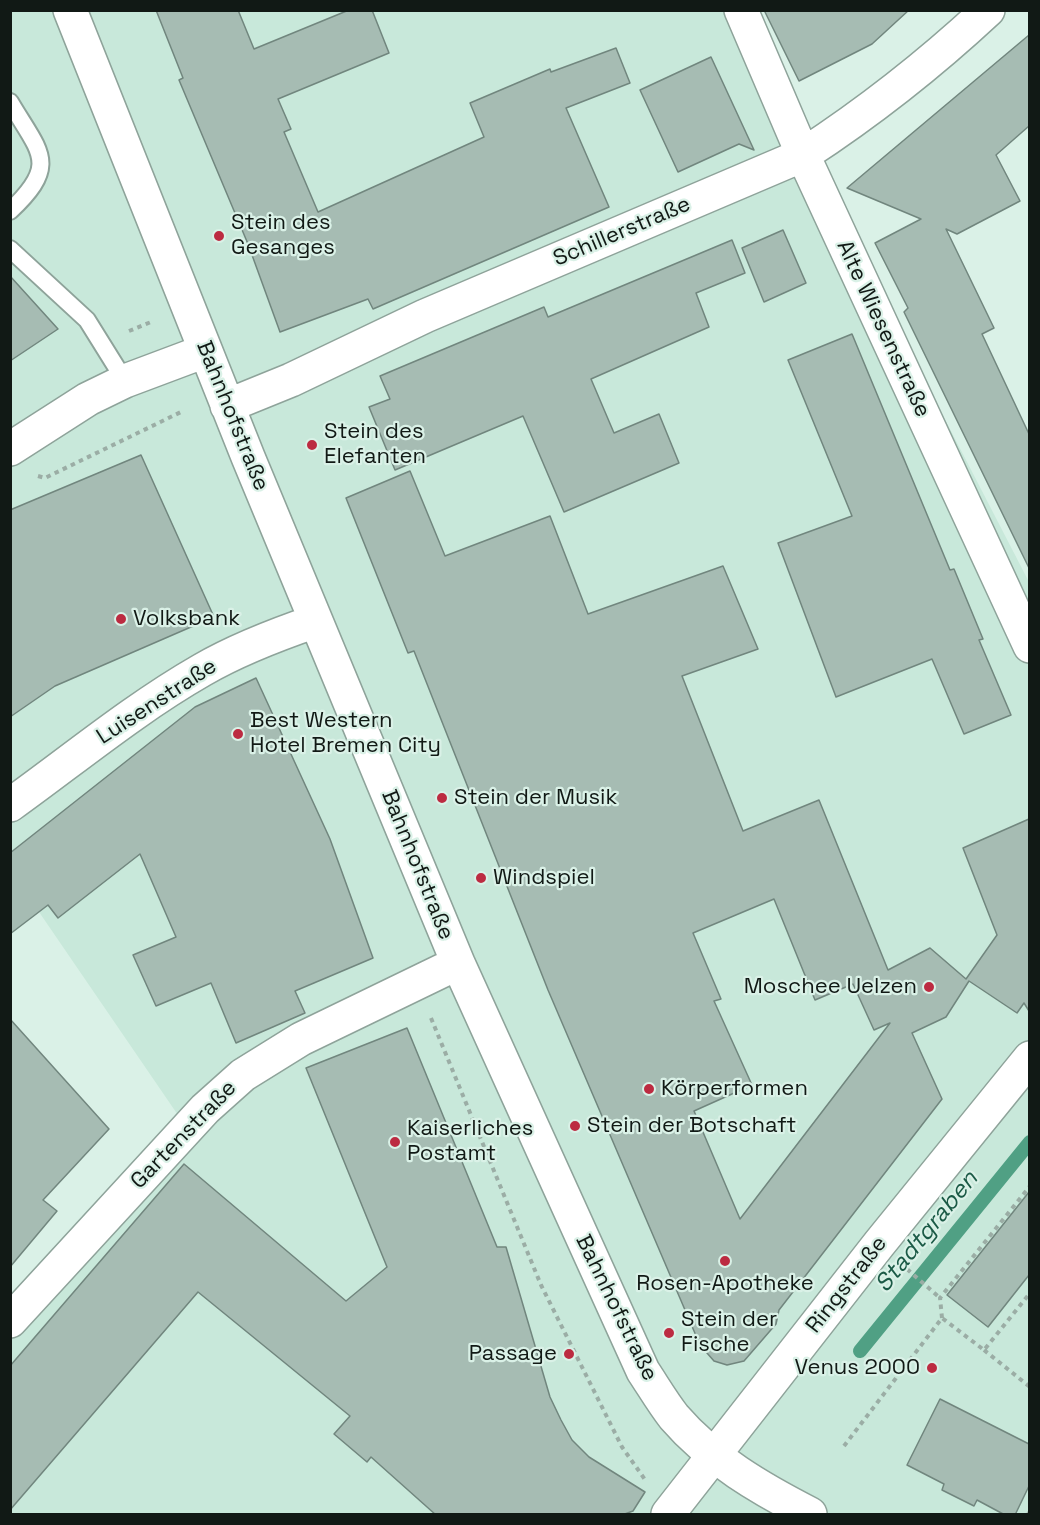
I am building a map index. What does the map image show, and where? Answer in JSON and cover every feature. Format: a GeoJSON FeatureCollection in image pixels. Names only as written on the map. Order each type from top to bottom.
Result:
{"type":"FeatureCollection","features":[{"type":"Feature","properties":{"kind":"street","name":"Bahnhofstraße"},"geometry":{"type":"LineString","coordinates":[[70,10],[227,406],[458,963],[643,1371],[674,1417],[713,1455],[761,1489],[810,1515]]}},
{"type":"Feature","properties":{"kind":"street","name":"Alte Wiesenstraße"},"geometry":{"type":"LineString","coordinates":[[741,10],[803,155],[1029,646]]}},
{"type":"Feature","properties":{"kind":"street","name":"Schillerstraße"},"geometry":{"type":"LineString","coordinates":[[227,406],[291,380],[425,316],[803,155],[859,118],[939,55],[988,10]]}},
{"type":"Feature","properties":{"kind":"street"},"geometry":{"type":"LineString","coordinates":[[10,449],[88,399],[125,381],[205,351]]}},
{"type":"Feature","properties":{"kind":"street","name":"Luisenstraße"},"geometry":{"type":"LineString","coordinates":[[10,805],[117,724],[203,669],[275,635],[316,621]]}},
{"type":"Feature","properties":{"kind":"street","name":"Gartenstraße"},"geometry":{"type":"LineString","coordinates":[[10,1321],[205,1109],[243,1075],[301,1039],[458,963]]}},
{"type":"Feature","properties":{"kind":"street","name":"Ringstraße"},"geometry":{"type":"LineString","coordinates":[[671,1510],[1029,1058]]}},
{"type":"Feature","properties":{"kind":"lane"},"geometry":{"type":"LineString","coordinates":[[10,102],[40,153],[41,171],[33,190],[10,211]]}},
{"type":"Feature","properties":{"kind":"lane"},"geometry":{"type":"LineString","coordinates":[[10,249],[45,278],[87,320],[125,381]]}},
{"type":"Feature","properties":{"kind":"path"},"geometry":{"type":"LineString","coordinates":[[33,475],[45,478],[183,411]]}},
{"type":"Feature","properties":{"kind":"path"},"geometry":{"type":"LineString","coordinates":[[431,1017],[541,1285],[593,1392],[622,1447],[649,1485],[671,1510]]}},
{"type":"Feature","properties":{"kind":"path"},"geometry":{"type":"LineString","coordinates":[[940,1298],[1029,1186]]}},
{"type":"Feature","properties":{"kind":"path"},"geometry":{"type":"LineString","coordinates":[[844,1446],[942,1318],[940,1298],[909,1271]]}},
{"type":"Feature","properties":{"kind":"path"},"geometry":{"type":"LineString","coordinates":[[984,1350],[1029,1293]]}},
{"type":"Feature","properties":{"kind":"path"},"geometry":{"type":"LineString","coordinates":[[942,1318],[1029,1387]]}},
{"type":"Feature","properties":{"kind":"shaded area"},"geometry":{"type":"Polygon","coordinates":[[[11,11],[734,11],[1029,582],[1029,1514],[11,1514],[10,1299],[180,1118],[11,871],[11,11]]]}},
{"type":"Feature","properties":{"kind":"building"},"geometry":{"type":"Polygon","coordinates":[[[156,10],[238,10],[254,49],[349,10],[372,10],[389,53],[278,99],[291,129],[284,132],[318,212],[484,137],[470,103],[550,69],[551,72],[616,48],[630,83],[566,108],[609,207],[373,309],[368,299],[280,332],[248,244],[179,80],[183,78],[156,10]]]}},
{"type":"Feature","properties":{"kind":"building"},"geometry":{"type":"Polygon","coordinates":[[[764,10],[909,10],[872,44],[799,81],[764,10]]]}},
{"type":"Feature","properties":{"kind":"building"},"geometry":{"type":"Polygon","coordinates":[[[1029,35],[1029,126],[996,155],[1020,201],[957,234],[946,229],[994,328],[982,334],[1029,434],[1029,568],[904,312],[908,308],[875,243],[921,219],[847,188],[1029,35]]]}},
{"type":"Feature","properties":{"kind":"building"},"geometry":{"type":"Polygon","coordinates":[[[711,57],[754,150],[739,144],[678,172],[640,90],[711,57]]]}},
{"type":"Feature","properties":{"kind":"building"},"geometry":{"type":"Polygon","coordinates":[[[783,230],[806,283],[764,302],[742,248],[783,230]]]}},
{"type":"Feature","properties":{"kind":"building"},"geometry":{"type":"Polygon","coordinates":[[[732,240],[745,273],[696,293],[709,327],[591,379],[614,433],[659,414],[679,463],[564,512],[523,416],[395,470],[369,407],[390,399],[380,376],[544,307],[548,317],[732,240]]]}},
{"type":"Feature","properties":{"kind":"building"},"geometry":{"type":"Polygon","coordinates":[[[10,276],[58,329],[10,361],[10,276]]]}},
{"type":"Feature","properties":{"kind":"building"},"geometry":{"type":"Polygon","coordinates":[[[852,334],[950,570],[954,569],[983,639],[979,640],[1011,715],[964,734],[932,659],[836,697],[778,543],[852,516],[788,360],[852,334]]]}},
{"type":"Feature","properties":{"kind":"building"},"geometry":{"type":"Polygon","coordinates":[[[141,455],[214,617],[55,686],[10,717],[10,510],[141,455]]]}},
{"type":"Feature","properties":{"kind":"building"},"geometry":{"type":"Polygon","coordinates":[[[410,471],[445,556],[550,516],[588,614],[723,566],[758,649],[682,676],[743,831],[819,800],[888,970],[930,948],[966,979],[997,935],[963,848],[1029,819],[1029,1011],[1024,1003],[1017,1013],[969,981],[946,1017],[912,1033],[942,1099],[779,1310],[776,1324],[744,1361],[727,1365],[714,1361],[700,1345],[548,990],[414,651],[408,653],[346,498],[410,471]],[[774,899],[693,933],[721,999],[714,1001],[752,1085],[694,1111],[740,1219],[890,1023],[874,1030],[853,984],[815,1000],[774,899]]]}},
{"type":"Feature","properties":{"kind":"building"},"geometry":{"type":"Polygon","coordinates":[[[256,678],[330,839],[373,958],[295,991],[305,1013],[236,1043],[211,983],[156,1006],[133,955],[176,937],[140,854],[58,918],[48,905],[10,934],[10,853],[195,707],[256,678]]]}},
{"type":"Feature","properties":{"kind":"building"},"geometry":{"type":"Polygon","coordinates":[[[10,1019],[109,1129],[43,1200],[57,1211],[10,1267],[10,1019]]]}},
{"type":"Feature","properties":{"kind":"building"},"geometry":{"type":"Polygon","coordinates":[[[407,1028],[497,1247],[506,1247],[550,1397],[572,1440],[589,1457],[645,1492],[633,1511],[622,1515],[436,1515],[371,1457],[367,1462],[334,1434],[350,1416],[198,1292],[10,1510],[10,1366],[184,1164],[346,1301],[387,1267],[306,1068],[407,1028]]]}},
{"type":"Feature","properties":{"kind":"building"},"geometry":{"type":"Polygon","coordinates":[[[1029,1192],[1029,1275],[988,1327],[947,1295],[1029,1192]]]}},
{"type":"Feature","properties":{"kind":"building"},"geometry":{"type":"Polygon","coordinates":[[[940,1399],[1029,1444],[1029,1486],[1015,1515],[1005,1515],[977,1500],[974,1506],[942,1490],[944,1484],[907,1465],[940,1399]]]}},
{"type":"Feature","properties":{"kind":"waterway","name":"Stadtgraben"},"geometry":{"type":"LineString","coordinates":[[860,1351],[1030,1142]]}},
{"type":"Feature","properties":{"kind":"place","name":"Stein des Gesanges"},"geometry":{"type":"Point","coordinates":[219,236]}},
{"type":"Feature","properties":{"kind":"place","name":"Stein des Elefanten"},"geometry":{"type":"Point","coordinates":[312,445]}},
{"type":"Feature","properties":{"kind":"place","name":"Volksbank"},"geometry":{"type":"Point","coordinates":[121,619]}},
{"type":"Feature","properties":{"kind":"place","name":"Best Western Hotel Bremen City"},"geometry":{"type":"Point","coordinates":[238,734]}},
{"type":"Feature","properties":{"kind":"place","name":"Stein der Musik"},"geometry":{"type":"Point","coordinates":[442,798]}},
{"type":"Feature","properties":{"kind":"place","name":"Windspiel"},"geometry":{"type":"Point","coordinates":[481,878]}},
{"type":"Feature","properties":{"kind":"place","name":"Moschee Uelzen"},"geometry":{"type":"Point","coordinates":[929,987]}},
{"type":"Feature","properties":{"kind":"place","name":"Körperformen"},"geometry":{"type":"Point","coordinates":[649,1089]}},
{"type":"Feature","properties":{"kind":"place","name":"Stein der Botschaft"},"geometry":{"type":"Point","coordinates":[575,1126]}},
{"type":"Feature","properties":{"kind":"place","name":"Kaiserliches Postamt"},"geometry":{"type":"Point","coordinates":[395,1142]}},
{"type":"Feature","properties":{"kind":"place","name":"Rosen-Apotheke"},"geometry":{"type":"Point","coordinates":[725,1261]}},
{"type":"Feature","properties":{"kind":"place","name":"Stein der Fische"},"geometry":{"type":"Point","coordinates":[669,1333]}},
{"type":"Feature","properties":{"kind":"place","name":"Passage"},"geometry":{"type":"Point","coordinates":[569,1354]}},
{"type":"Feature","properties":{"kind":"place","name":"Venus 2000"},"geometry":{"type":"Point","coordinates":[932,1368]}}]}
